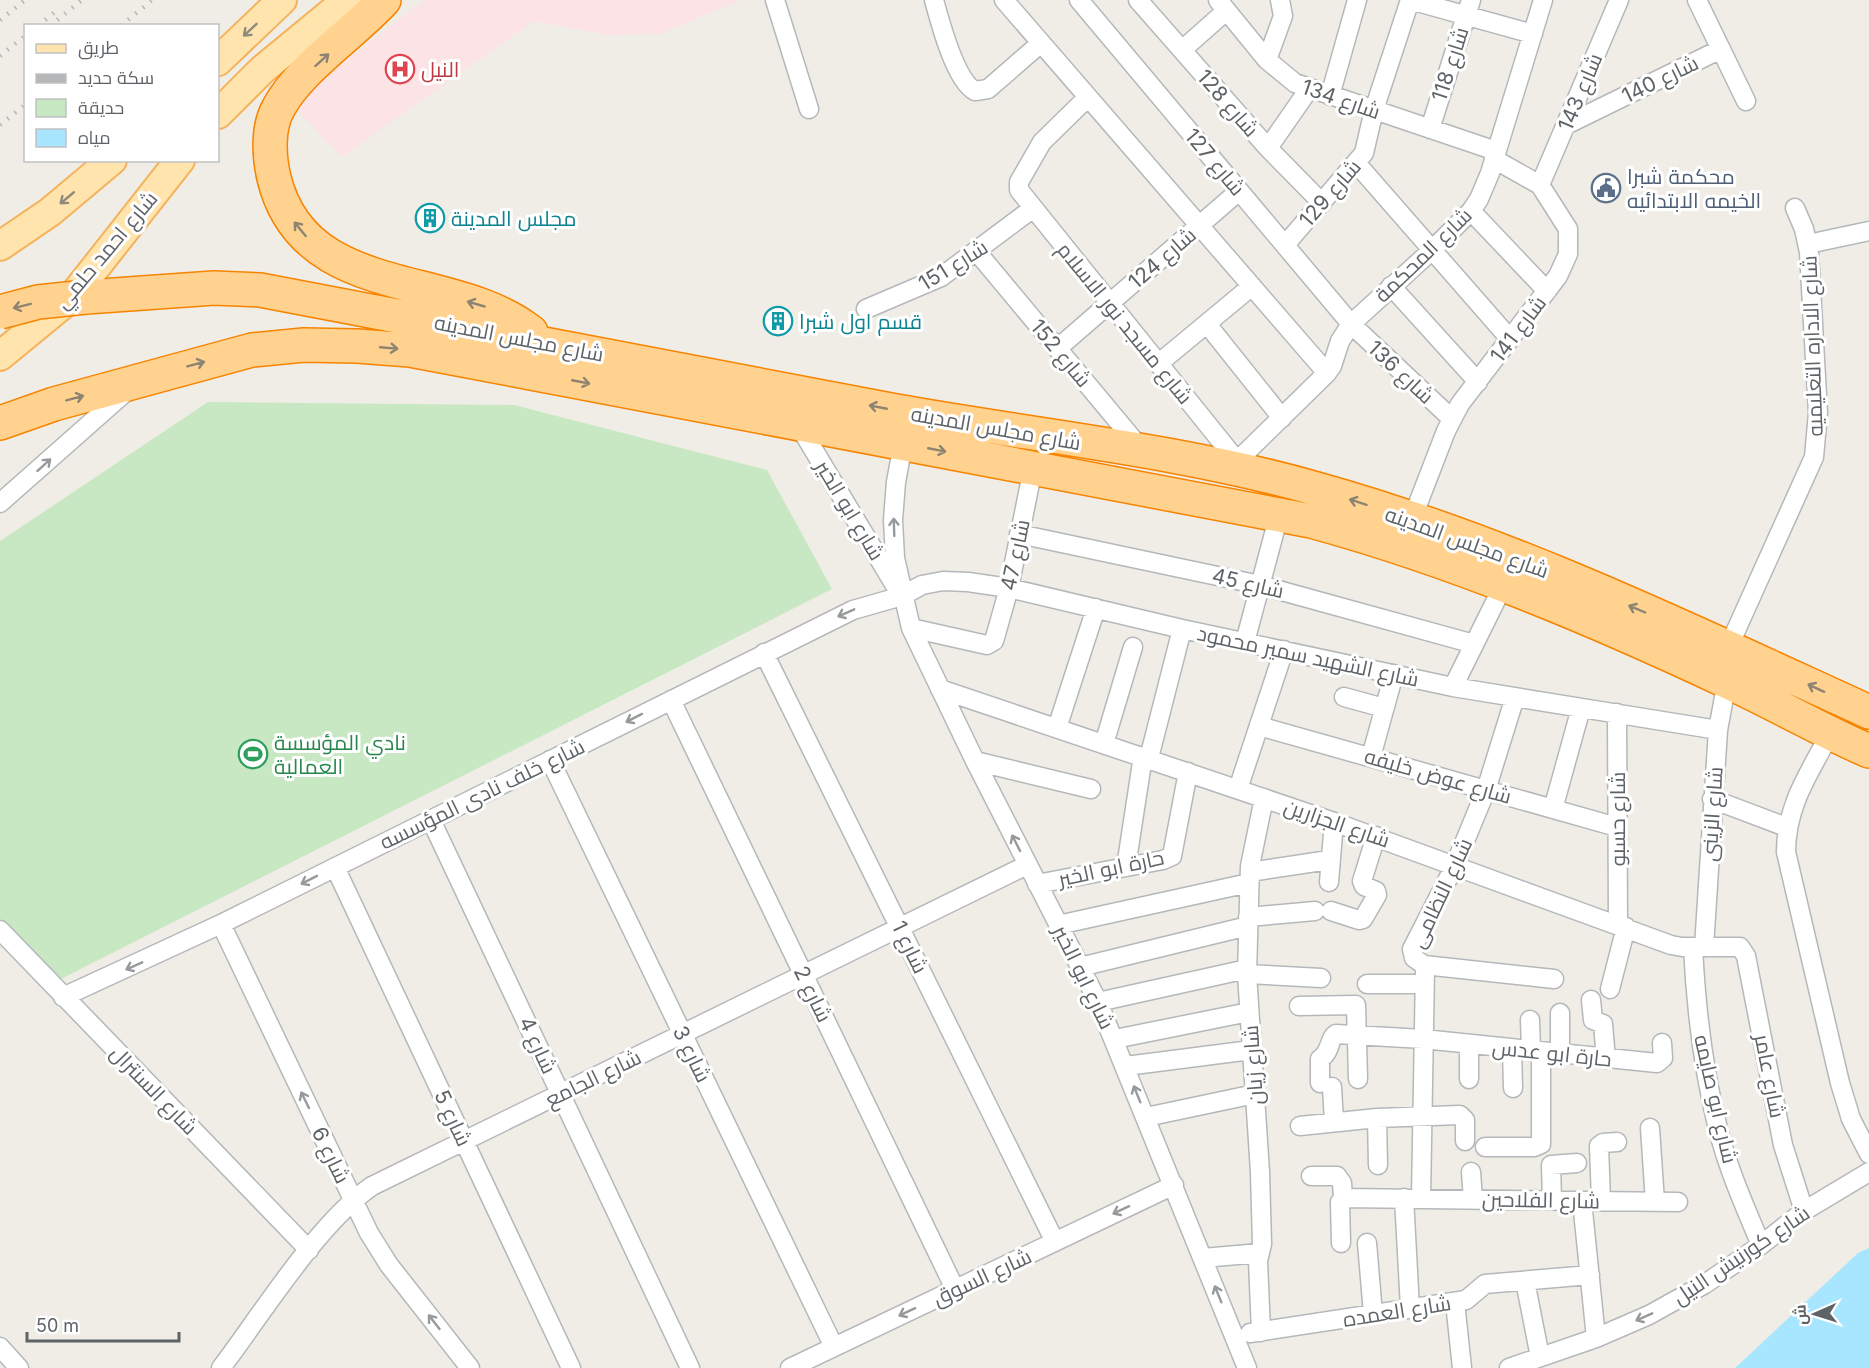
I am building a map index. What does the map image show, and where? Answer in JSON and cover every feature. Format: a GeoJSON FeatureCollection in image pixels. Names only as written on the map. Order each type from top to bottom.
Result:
{"type":"FeatureCollection","features":[{"type":"Feature","properties":{"kind":"highway"},"geometry":{"type":"LineString","coordinates":[[384,0],[292,86],[277,109],[271,135],[270,163],[277,190],[290,216],[309,239],[332,257],[358,271],[489,308],[519,323],[544,343]]}},
{"type":"Feature","properties":{"kind":"highway","name":"شارع مجلس المدينه"},"geometry":{"type":"LineString","coordinates":[[0,312],[38,302],[86,297],[214,288],[260,290],[896,411],[1145,453],[1234,464],[1477,540],[1728,648],[1869,712]]}},
{"type":"Feature","properties":{"kind":"highway","name":"شارع مجلس المدينه"},"geometry":{"type":"LineString","coordinates":[[0,423],[54,404],[252,350],[304,345],[357,345],[410,350],[1279,515],[1375,539],[1504,584],[1727,681],[1830,734],[1869,751]]}},
{"type":"Feature","properties":{"kind":"main road"},"geometry":{"type":"LineString","coordinates":[[219,60],[282,0]]}},
{"type":"Feature","properties":{"kind":"main road"},"geometry":{"type":"LineString","coordinates":[[219,113],[262,70],[347,0]]}},
{"type":"Feature","properties":{"kind":"main road"},"geometry":{"type":"LineString","coordinates":[[0,246],[50,212],[110,162]]}},
{"type":"Feature","properties":{"kind":"main road","name":"شارع احمد حلمي"},"geometry":{"type":"LineString","coordinates":[[0,356],[73,296],[178,162]]}},
{"type":"Feature","properties":{"kind":"street"},"geometry":{"type":"LineString","coordinates":[[775,0],[808,109]]}},
{"type":"Feature","properties":{"kind":"street"},"geometry":{"type":"LineString","coordinates":[[934,0],[956,63],[969,88],[975,91],[988,88],[1041,43]]}},
{"type":"Feature","properties":{"kind":"street"},"geometry":{"type":"LineString","coordinates":[[1004,0],[1327,373]]}},
{"type":"Feature","properties":{"kind":"street","name":"شارع 127"},"geometry":{"type":"LineString","coordinates":[[1079,0],[1351,324]]}},
{"type":"Feature","properties":{"kind":"street","name":"شارع 128"},"geometry":{"type":"LineString","coordinates":[[1138,0],[1268,148],[1322,203]]}},
{"type":"Feature","properties":{"kind":"street"},"geometry":{"type":"LineString","coordinates":[[1267,60],[1283,16],[1280,0]]}},
{"type":"Feature","properties":{"kind":"street"},"geometry":{"type":"LineString","coordinates":[[1330,96],[1357,0]]}},
{"type":"Feature","properties":{"kind":"street"},"geometry":{"type":"LineString","coordinates":[[1410,0],[1469,8],[1533,34]]}},
{"type":"Feature","properties":{"kind":"street","name":"شارع 129"},"geometry":{"type":"LineString","coordinates":[[1285,245],[1357,164],[1364,153],[1374,110],[1410,0]]}},
{"type":"Feature","properties":{"kind":"street","name":"شارع المحكمة"},"geometry":{"type":"LineString","coordinates":[[1234,464],[1327,373],[1332,366],[1340,341],[1351,324],[1471,211],[1485,186],[1543,0]]}},
{"type":"Feature","properties":{"kind":"street","name":"شارع 143"},"geometry":{"type":"LineString","coordinates":[[1540,185],[1619,0]]}},
{"type":"Feature","properties":{"kind":"street"},"geometry":{"type":"LineString","coordinates":[[1698,0],[1746,101]]}},
{"type":"Feature","properties":{"kind":"street"},"geometry":{"type":"LineString","coordinates":[[1182,50],[1222,5]]}},
{"type":"Feature","properties":{"kind":"street","name":"شارع 134"},"geometry":{"type":"LineString","coordinates":[[1222,5],[1267,60],[1280,72],[1308,89],[1430,129],[1495,155]]}},
{"type":"Feature","properties":{"kind":"street","name":"شارع 118"},"geometry":{"type":"LineString","coordinates":[[1430,129],[1469,8]]}},
{"type":"Feature","properties":{"kind":"street","name":"شارع 140"},"geometry":{"type":"LineString","coordinates":[[1566,125],[1721,49]]}},
{"type":"Feature","properties":{"kind":"street"},"geometry":{"type":"LineString","coordinates":[[1268,148],[1308,89]]}},
{"type":"Feature","properties":{"kind":"street","name":"شارع مسجد نور الاسلام"},"geometry":{"type":"LineString","coordinates":[[1088,97],[1042,142],[1019,182],[1022,197],[1158,364],[1234,464]]}},
{"type":"Feature","properties":{"kind":"street","name":"شارع 141"},"geometry":{"type":"LineString","coordinates":[[1412,519],[1452,419],[1564,266],[1569,241],[1568,229],[1540,185],[1495,155]]}},
{"type":"Feature","properties":{"kind":"street"},"geometry":{"type":"LineString","coordinates":[[1357,164],[1510,339]]}},
{"type":"Feature","properties":{"kind":"street","name":"شارع 124"},"geometry":{"type":"LineString","coordinates":[[1058,348],[1239,191]]}},
{"type":"Feature","properties":{"kind":"street","name":"شارع الاداره التعليميه"},"geometry":{"type":"LineString","coordinates":[[1728,648],[1814,457],[1818,413],[1808,244],[1795,208]]}},
{"type":"Feature","properties":{"kind":"street","name":"شارع 151"},"geometry":{"type":"LineString","coordinates":[[866,309],[941,277],[1032,209]]}},
{"type":"Feature","properties":{"kind":"street"},"geometry":{"type":"LineString","coordinates":[[1471,211],[1547,291]]}},
{"type":"Feature","properties":{"kind":"street"},"geometry":{"type":"LineString","coordinates":[[1808,244],[1869,231]]}},
{"type":"Feature","properties":{"kind":"street","name":"شارع 152"},"geometry":{"type":"LineString","coordinates":[[977,252],[1145,453]]}},
{"type":"Feature","properties":{"kind":"street"},"geometry":{"type":"LineString","coordinates":[[1158,364],[1252,286]]}},
{"type":"Feature","properties":{"kind":"street"},"geometry":{"type":"LineString","coordinates":[[1391,286],[1478,382]]}},
{"type":"Feature","properties":{"kind":"street"},"geometry":{"type":"LineString","coordinates":[[1206,324],[1282,418]]}},
{"type":"Feature","properties":{"kind":"street","name":"شارع 136"},"geometry":{"type":"LineString","coordinates":[[1351,324],[1452,419]]}},
{"type":"Feature","properties":{"kind":"street"},"geometry":{"type":"LineString","coordinates":[[0,503],[140,380]]}},
{"type":"Feature","properties":{"kind":"street","name":"شارع ابو الخير"},"geometry":{"type":"LineString","coordinates":[[798,424],[902,596]]}},
{"type":"Feature","properties":{"kind":"street","name":"شارع ابو الخير"},"geometry":{"type":"LineString","coordinates":[[903,444],[896,482],[893,520],[895,558],[911,628],[975,761],[1098,1002],[1126,1066],[1247,1368]]}},
{"type":"Feature","properties":{"kind":"street","name":"شارع 47"},"geometry":{"type":"LineString","coordinates":[[911,628],[987,645],[994,641],[1009,588],[1033,468]]}},
{"type":"Feature","properties":{"kind":"street"},"geometry":{"type":"LineString","coordinates":[[1245,642],[1279,515]]}},
{"type":"Feature","properties":{"kind":"street","name":"شارع 45"},"geometry":{"type":"LineString","coordinates":[[1019,534],[1260,585],[1474,644]]}},
{"type":"Feature","properties":{"kind":"street","name":"شارع الشهيد سمير محمود"},"geometry":{"type":"LineString","coordinates":[[902,596],[922,585],[943,581],[1009,588],[1182,629],[1454,687],[1718,730]]}},
{"type":"Feature","properties":{"kind":"street"},"geometry":{"type":"LineString","coordinates":[[1454,687],[1504,584]]}},
{"type":"Feature","properties":{"kind":"street","name":"شارع خلف نادى المؤسسه"},"geometry":{"type":"LineString","coordinates":[[63,997],[221,924],[853,610],[902,596]]}},
{"type":"Feature","properties":{"kind":"street"},"geometry":{"type":"LineString","coordinates":[[1057,728],[1096,609]]}},
{"type":"Feature","properties":{"kind":"street"},"geometry":{"type":"LineString","coordinates":[[1126,867],[1146,757],[1182,629]]}},
{"type":"Feature","properties":{"kind":"street"},"geometry":{"type":"LineString","coordinates":[[1104,744],[1133,647]]}},
{"type":"Feature","properties":{"kind":"street"},"geometry":{"type":"LineString","coordinates":[[1238,789],[1284,650]]}},
{"type":"Feature","properties":{"kind":"street","name":"شارع 1"},"geometry":{"type":"LineString","coordinates":[[764,653],[1055,1242]]}},
{"type":"Feature","properties":{"kind":"street"},"geometry":{"type":"LineString","coordinates":[[1371,757],[1394,674]]}},
{"type":"Feature","properties":{"kind":"street","name":"شارع الزينى"},"geometry":{"type":"LineString","coordinates":[[1699,947],[1718,730],[1727,681]]}},
{"type":"Feature","properties":{"kind":"street","name":"شارع الجزارين"},"geometry":{"type":"LineString","coordinates":[[940,689],[1376,836],[1671,945],[1735,946]]}},
{"type":"Feature","properties":{"kind":"street"},"geometry":{"type":"LineString","coordinates":[[1344,697],[1384,708]]}},
{"type":"Feature","properties":{"kind":"street","name":"شارع النظامى"},"geometry":{"type":"LineString","coordinates":[[1410,1308],[1413,1198],[1422,1116],[1424,984],[1424,965],[1414,958],[1412,949],[1455,865],[1486,790],[1515,697]]}},
{"type":"Feature","properties":{"kind":"street","name":"شارع 2"},"geometry":{"type":"LineString","coordinates":[[671,700],[956,1289]]}},
{"type":"Feature","properties":{"kind":"street"},"geometry":{"type":"LineString","coordinates":[[1553,809],[1581,708]]}},
{"type":"Feature","properties":{"kind":"street","name":"شارع حسبو"},"geometry":{"type":"LineString","coordinates":[[1610,989],[1622,925],[1617,827],[1617,713]]}},
{"type":"Feature","properties":{"kind":"street","name":"شارع عوض خليفه"},"geometry":{"type":"LineString","coordinates":[[1259,726],[1617,827]]}},
{"type":"Feature","properties":{"kind":"street"},"geometry":{"type":"LineString","coordinates":[[1830,734],[1798,794],[1786,827],[1786,852],[1840,1083],[1851,1119],[1869,1154]]}},
{"type":"Feature","properties":{"kind":"street","name":"شارع 3"},"geometry":{"type":"LineString","coordinates":[[550,760],[834,1347]]}},
{"type":"Feature","properties":{"kind":"street"},"geometry":{"type":"LineString","coordinates":[[975,761],[1091,789]]}},
{"type":"Feature","properties":{"kind":"street","name":"حارة ابو الخير"},"geometry":{"type":"LineString","coordinates":[[1037,884],[1172,856],[1188,772]]}},
{"type":"Feature","properties":{"kind":"street","name":"شارع زيان"},"geometry":{"type":"LineString","coordinates":[[1261,1332],[1258,1261],[1262,1234],[1247,972],[1249,877],[1264,798]]}},
{"type":"Feature","properties":{"kind":"street"},"geometry":{"type":"LineString","coordinates":[[1712,799],[1786,827]]}},
{"type":"Feature","properties":{"kind":"street","name":"شارع 4"},"geometry":{"type":"LineString","coordinates":[[431,820],[690,1368]]}},
{"type":"Feature","properties":{"kind":"street"},"geometry":{"type":"LineString","coordinates":[[1329,882],[1329,860],[1334,822]]}},
{"type":"Feature","properties":{"kind":"street"},"geometry":{"type":"LineString","coordinates":[[1080,967],[1248,921],[1323,911],[1363,919],[1377,895],[1376,891],[1364,886],[1362,881],[1376,836]]}},
{"type":"Feature","properties":{"kind":"street"},"geometry":{"type":"LineString","coordinates":[[1058,925],[1249,877],[1329,860]]}},
{"type":"Feature","properties":{"kind":"street","name":"شارع الجامع"},"geometry":{"type":"LineString","coordinates":[[221,1368],[309,1250],[352,1199],[372,1186],[1027,865]]}},
{"type":"Feature","properties":{"kind":"street","name":"شارع 5"},"geometry":{"type":"LineString","coordinates":[[335,867],[571,1368]]}},
{"type":"Feature","properties":{"kind":"street","name":"شارع 6"},"geometry":{"type":"LineString","coordinates":[[221,924],[352,1199],[389,1265],[470,1368]]}},
{"type":"Feature","properties":{"kind":"street","name":"شارع السنترال"},"geometry":{"type":"LineString","coordinates":[[0,930],[309,1250]]}},
{"type":"Feature","properties":{"kind":"street","name":"شارع عامر"},"geometry":{"type":"LineString","coordinates":[[1735,946],[1744,951],[1746,956],[1784,1145],[1804,1211]]}},
{"type":"Feature","properties":{"kind":"street","name":"شارع ابو صايمه"},"geometry":{"type":"LineString","coordinates":[[1699,947],[1696,1010],[1719,1130],[1737,1189],[1761,1245]]}},
{"type":"Feature","properties":{"kind":"street"},"geometry":{"type":"LineString","coordinates":[[1424,965],[1554,979]]}},
{"type":"Feature","properties":{"kind":"street"},"geometry":{"type":"LineString","coordinates":[[1098,1002],[1247,972],[1321,978]]}},
{"type":"Feature","properties":{"kind":"street"},"geometry":{"type":"LineString","coordinates":[[1367,984],[1424,984]]}},
{"type":"Feature","properties":{"kind":"street"},"geometry":{"type":"LineString","coordinates":[[1591,1000],[1593,1020],[1603,1024],[1606,1059]]}},
{"type":"Feature","properties":{"kind":"street"},"geometry":{"type":"LineString","coordinates":[[1299,1006],[1356,1005],[1358,1079]]}},
{"type":"Feature","properties":{"kind":"street"},"geometry":{"type":"LineString","coordinates":[[1114,1039],[1249,1012]]}},
{"type":"Feature","properties":{"kind":"street"},"geometry":{"type":"LineString","coordinates":[[1560,1013],[1560,1054]]}},
{"type":"Feature","properties":{"kind":"street"},"geometry":{"type":"LineString","coordinates":[[1485,1147],[1534,1147],[1541,1144],[1536,1052],[1530,1020]]}},
{"type":"Feature","properties":{"kind":"street","name":"حارة ابو عدس"},"geometry":{"type":"LineString","coordinates":[[1334,1122],[1319,1062],[1330,1049],[1334,1035],[1423,1039],[1606,1059],[1641,1052],[1661,1061],[1662,1043]]}},
{"type":"Feature","properties":{"kind":"street"},"geometry":{"type":"LineString","coordinates":[[1469,1044],[1469,1079]]}},
{"type":"Feature","properties":{"kind":"street"},"geometry":{"type":"LineString","coordinates":[[1512,1049],[1513,1088]]}},
{"type":"Feature","properties":{"kind":"street"},"geometry":{"type":"LineString","coordinates":[[1126,1066],[1251,1050]]}},
{"type":"Feature","properties":{"kind":"street"},"geometry":{"type":"LineString","coordinates":[[1146,1117],[1255,1094]]}},
{"type":"Feature","properties":{"kind":"street"},"geometry":{"type":"LineString","coordinates":[[1300,1126],[1377,1118],[1464,1116],[1465,1141]]}},
{"type":"Feature","properties":{"kind":"street"},"geometry":{"type":"LineString","coordinates":[[1377,1118],[1378,1165]]}},
{"type":"Feature","properties":{"kind":"street"},"geometry":{"type":"LineString","coordinates":[[1650,1128],[1655,1202]]}},
{"type":"Feature","properties":{"kind":"street"},"geometry":{"type":"LineString","coordinates":[[1601,1201],[1599,1146],[1603,1143],[1617,1142]]}},
{"type":"Feature","properties":{"kind":"street"},"geometry":{"type":"LineString","coordinates":[[1552,1200],[1551,1165],[1577,1163]]}},
{"type":"Feature","properties":{"kind":"street"},"geometry":{"type":"LineString","coordinates":[[1471,1172],[1473,1199]]}},
{"type":"Feature","properties":{"kind":"street","name":"شارع كورنيش النيل"},"geometry":{"type":"LineString","coordinates":[[1509,1368],[1596,1338],[1658,1310],[1705,1284],[1761,1245],[1804,1211],[1869,1172]]}},
{"type":"Feature","properties":{"kind":"street"},"geometry":{"type":"LineString","coordinates":[[1311,1176],[1337,1176],[1342,1183],[1341,1243]]}},
{"type":"Feature","properties":{"kind":"street","name":"شارع السوق"},"geometry":{"type":"LineString","coordinates":[[789,1368],[1174,1185]]}},
{"type":"Feature","properties":{"kind":"street","name":"شارع الفلاحين"},"geometry":{"type":"LineString","coordinates":[[1343,1198],[1678,1202]]}},
{"type":"Feature","properties":{"kind":"street"},"geometry":{"type":"LineString","coordinates":[[1582,1201],[1596,1338]]}},
{"type":"Feature","properties":{"kind":"street"},"geometry":{"type":"LineString","coordinates":[[1367,1243],[1373,1314]]}},
{"type":"Feature","properties":{"kind":"street"},"geometry":{"type":"LineString","coordinates":[[1203,1258],[1260,1253]]}},
{"type":"Feature","properties":{"kind":"street","name":"شارع العمده"},"geometry":{"type":"LineString","coordinates":[[1234,1336],[1455,1302],[1472,1297],[1479,1286],[1485,1284],[1590,1275]]}},
{"type":"Feature","properties":{"kind":"street"},"geometry":{"type":"LineString","coordinates":[[1525,1281],[1540,1357]]}},
{"type":"Feature","properties":{"kind":"street"},"geometry":{"type":"LineString","coordinates":[[1455,1302],[1462,1368]]}},
{"type":"Feature","properties":{"kind":"street"},"geometry":{"type":"LineString","coordinates":[[0,1347],[19,1368]]}},
{"type":"Feature","properties":{"kind":"shaded area","name":"النيل"},"geometry":{"type":"Polygon","coordinates":[[[425,0],[741,0],[660,34],[608,35],[534,21],[342,157],[289,103],[425,0]]]}},
{"type":"Feature","properties":{"kind":"green space","name":"نادي المؤسسة العمالية"},"geometry":{"type":"Polygon","coordinates":[[[208,402],[514,405],[767,470],[832,589],[57,981],[0,919],[0,541],[208,402]]]}},
{"type":"Feature","properties":{"kind":"water"},"geometry":{"type":"Polygon","coordinates":[[[1869,1248],[1869,1368],[1735,1368],[1858,1253],[1869,1248]]]}},
{"type":"Feature","properties":{"kind":"railway"},"geometry":{"type":"LineString","coordinates":[[0,20],[25,0]]}},
{"type":"Feature","properties":{"kind":"railway"},"geometry":{"type":"LineString","coordinates":[[52,24],[82,0]]}},
{"type":"Feature","properties":{"kind":"railway"},"geometry":{"type":"LineString","coordinates":[[123,24],[152,0]]}},
{"type":"Feature","properties":{"kind":"railway"},"geometry":{"type":"LineString","coordinates":[[40,24],[56,11]]}},
{"type":"Feature","properties":{"kind":"railway"},"geometry":{"type":"LineString","coordinates":[[0,56],[24,37]]}},
{"type":"Feature","properties":{"kind":"railway"},"geometry":{"type":"LineString","coordinates":[[0,125],[24,106]]}},
{"type":"Feature","properties":{"kind":"place","name":"النيل"},"geometry":{"type":"Point","coordinates":[400,69]}},
{"type":"Feature","properties":{"kind":"place","name":"محكمة شبرا الخيمه الابتدائيه"},"geometry":{"type":"Point","coordinates":[1606,188]}},
{"type":"Feature","properties":{"kind":"place","name":"مجلس المدينة"},"geometry":{"type":"Point","coordinates":[430,218]}},
{"type":"Feature","properties":{"kind":"place","name":"قسم اول شبرا"},"geometry":{"type":"Point","coordinates":[778,321]}},
{"type":"Feature","properties":{"kind":"place","name":"نادي المؤسسة العمالية"},"geometry":{"type":"Point","coordinates":[253,754]}}]}
